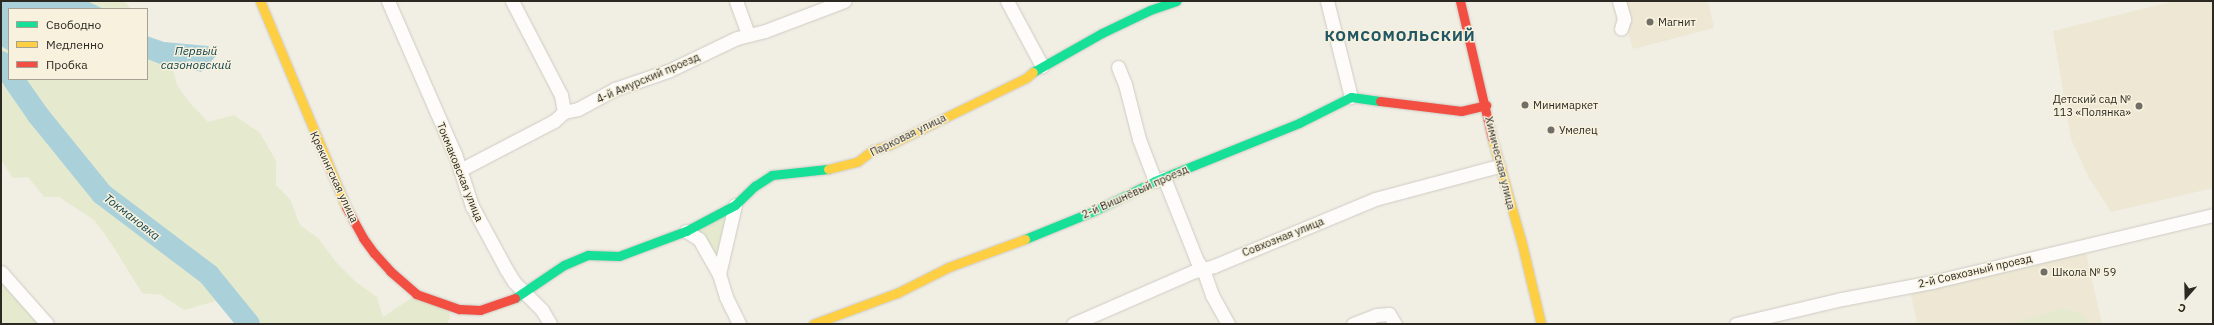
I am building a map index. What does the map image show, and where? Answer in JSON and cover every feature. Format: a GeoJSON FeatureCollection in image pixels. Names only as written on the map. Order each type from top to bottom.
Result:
{"type":"FeatureCollection","features":[{"type":"Feature","properties":{"kind":"street","name":"Крекингская улица"},"geometry":{"type":"LineString","coordinates":[[260,1],[336,185],[363,238],[390,271],[416,294],[459,309]]}},
{"type":"Feature","properties":{"kind":"street","name":"Токмаковская улица"},"geometry":{"type":"LineString","coordinates":[[388,1],[455,154],[472,206],[492,245],[514,282],[526,292],[542,310],[550,324]]}},
{"type":"Feature","properties":{"kind":"street"},"geometry":{"type":"LineString","coordinates":[[512,1],[561,95],[564,112]]}},
{"type":"Feature","properties":{"kind":"street"},"geometry":{"type":"LineString","coordinates":[[736,1],[748,34]]}},
{"type":"Feature","properties":{"kind":"street","name":"4-й Амурский проезд"},"geometry":{"type":"LineString","coordinates":[[460,170],[554,121],[564,112],[578,109],[615,89],[668,71],[748,34],[765,31],[844,1]]}},
{"type":"Feature","properties":{"kind":"street"},"geometry":{"type":"LineString","coordinates":[[1007,1],[1042,66]]}},
{"type":"Feature","properties":{"kind":"street","name":"Парковая улица"},"geometry":{"type":"LineString","coordinates":[[459,309],[480,310],[526,292],[564,265],[588,255],[619,256],[686,231],[735,205],[755,186],[772,175],[828,169],[857,162],[873,150],[889,145],[1026,78],[1042,66],[1102,33],[1150,10],[1176,1]]}},
{"type":"Feature","properties":{"kind":"street"},"geometry":{"type":"LineString","coordinates":[[1327,1],[1351,97],[1434,110],[1461,111],[1486,106]]}},
{"type":"Feature","properties":{"kind":"street","name":"Химическая улица"},"geometry":{"type":"LineString","coordinates":[[1460,1],[1499,166],[1522,244],[1541,324]]}},
{"type":"Feature","properties":{"kind":"street"},"geometry":{"type":"LineString","coordinates":[[1619,1],[1624,19],[1621,30]]}},
{"type":"Feature","properties":{"kind":"street"},"geometry":{"type":"LineString","coordinates":[[1118,67],[1125,84],[1139,139],[1160,180],[1197,261],[1203,269],[1212,295],[1228,324]]}},
{"type":"Feature","properties":{"kind":"street","name":"2-й Вишнёвый проезд"},"geometry":{"type":"LineString","coordinates":[[813,324],[897,293],[949,267],[976,258],[1094,211],[1160,180],[1299,123],[1351,97]]}},
{"type":"Feature","properties":{"kind":"street","name":"Совхозная улица"},"geometry":{"type":"LineString","coordinates":[[1073,324],[1375,199],[1499,166]]}},
{"type":"Feature","properties":{"kind":"street"},"geometry":{"type":"LineString","coordinates":[[719,274],[735,205]]}},
{"type":"Feature","properties":{"kind":"street","name":"2-й Совхозный проезд"},"geometry":{"type":"LineString","coordinates":[[1736,324],[1842,299],[1932,282],[2213,215]]}},
{"type":"Feature","properties":{"kind":"street"},"geometry":{"type":"LineString","coordinates":[[686,231],[699,238],[719,274],[726,297],[739,324]]}},
{"type":"Feature","properties":{"kind":"street"},"geometry":{"type":"LineString","coordinates":[[1,272],[47,324]]}},
{"type":"Feature","properties":{"kind":"street"},"geometry":{"type":"LineString","coordinates":[[1353,324],[1376,315],[1392,319]]}},
{"type":"Feature","properties":{"kind":"shaded area"},"geometry":{"type":"Polygon","coordinates":[[[1623,1],[1708,1],[1714,28],[1633,49],[1626,24],[1623,1]]]}},
{"type":"Feature","properties":{"kind":"shaded area","name":"Детский сад № 113 «Полянка»"},"geometry":{"type":"Polygon","coordinates":[[[2174,1],[2213,1],[2213,188],[2111,212],[2089,178],[2071,139],[2053,31],[2174,1]]]}},
{"type":"Feature","properties":{"kind":"shaded area","name":"Школа № 59"},"geometry":{"type":"Polygon","coordinates":[[[2086,253],[2102,324],[1917,324],[1910,290],[2086,253]]]}},
{"type":"Feature","properties":{"kind":"green space"},"geometry":{"type":"Polygon","coordinates":[[[87,1],[124,1],[130,8],[102,8],[87,1]]]}},
{"type":"Feature","properties":{"kind":"green space"},"geometry":{"type":"Polygon","coordinates":[[[1,46],[8,50],[8,80],[148,80],[148,59],[173,69],[177,85],[190,103],[208,122],[234,115],[260,133],[276,161],[276,185],[290,199],[300,225],[318,238],[336,262],[356,282],[377,297],[383,317],[413,297],[449,311],[450,318],[447,324],[243,324],[223,299],[184,310],[161,295],[142,293],[111,243],[94,220],[59,197],[44,197],[28,177],[13,178],[1,160],[1,46]]]}},
{"type":"Feature","properties":{"kind":"green space"},"geometry":{"type":"Polygon","coordinates":[[[727,215],[718,262],[694,230],[727,215]]]}},
{"type":"Feature","properties":{"kind":"green space"},"geometry":{"type":"Polygon","coordinates":[[[1,279],[39,324],[1,324],[1,279]]]}},
{"type":"Feature","properties":{"kind":"green space"},"geometry":{"type":"Polygon","coordinates":[[[2063,308],[2082,314],[2089,324],[2011,324],[2063,308]]]}},
{"type":"Feature","properties":{"kind":"water"},"geometry":{"type":"Polygon","coordinates":[[[1,1],[87,1],[102,8],[8,8],[8,50],[1,46],[1,1]]]}},
{"type":"Feature","properties":{"kind":"water","name":"Первый сазоновский"},"geometry":{"type":"Polygon","coordinates":[[[148,36],[164,42],[208,46],[217,55],[201,72],[178,65],[173,69],[148,59],[148,36]]]}},
{"type":"Feature","properties":{"kind":"waterway","name":"Токмановка"},"geometry":{"type":"LineString","coordinates":[[1,62],[8,72]]}},
{"type":"Feature","properties":{"kind":"waterway","name":"Токмановка"},"geometry":{"type":"LineString","coordinates":[[14,80],[38,115],[102,194],[209,275],[249,324]]}},
{"type":"Feature","properties":{"kind":"traffic: fast"},"geometry":{"type":"LineString","coordinates":[[1033,72],[1102,33],[1150,10],[1176,1]]}},
{"type":"Feature","properties":{"kind":"traffic: fast"},"geometry":{"type":"LineString","coordinates":[[1025,239],[1094,211],[1155,181],[1299,123],[1351,97],[1380,101]]}},
{"type":"Feature","properties":{"kind":"traffic: fast"},"geometry":{"type":"LineString","coordinates":[[515,298],[564,265],[588,255],[619,256],[686,231],[735,205],[755,186],[772,175],[828,169]]}},
{"type":"Feature","properties":{"kind":"traffic: slow"},"geometry":{"type":"LineString","coordinates":[[260,1],[346,207]]}},
{"type":"Feature","properties":{"kind":"traffic: slow"},"geometry":{"type":"LineString","coordinates":[[828,169],[857,162],[873,150],[889,145],[1026,78],[1033,72]]}},
{"type":"Feature","properties":{"kind":"traffic: slow"},"geometry":{"type":"LineString","coordinates":[[1492,138],[1522,244],[1541,324]]}},
{"type":"Feature","properties":{"kind":"traffic: slow"},"geometry":{"type":"LineString","coordinates":[[813,324],[897,293],[949,267],[1025,239]]}},
{"type":"Feature","properties":{"kind":"traffic: jam"},"geometry":{"type":"LineString","coordinates":[[1460,1],[1492,138]]}},
{"type":"Feature","properties":{"kind":"traffic: jam"},"geometry":{"type":"LineString","coordinates":[[1380,101],[1461,111],[1486,105]]}},
{"type":"Feature","properties":{"kind":"traffic: jam"},"geometry":{"type":"LineString","coordinates":[[346,207],[363,238],[374,253],[390,271],[416,294],[459,309],[480,310],[515,298]]}},
{"type":"Feature","properties":{"kind":"place","name":"Магнит"},"geometry":{"type":"Point","coordinates":[1650,22]}},
{"type":"Feature","properties":{"kind":"place","name":"Минимаркет"},"geometry":{"type":"Point","coordinates":[1525,105]}},
{"type":"Feature","properties":{"kind":"place","name":"Детский сад № 113 «Полянка»"},"geometry":{"type":"Point","coordinates":[2139,106]}},
{"type":"Feature","properties":{"kind":"place","name":"Умелец"},"geometry":{"type":"Point","coordinates":[1551,130]}},
{"type":"Feature","properties":{"kind":"place","name":"Школа № 59"},"geometry":{"type":"Point","coordinates":[2044,272]}},
{"type":"Feature","properties":{"kind":"district","name":"КОМСОМОЛЬСКИЙ"},"geometry":{"type":"Point","coordinates":[1400,36]}}]}
